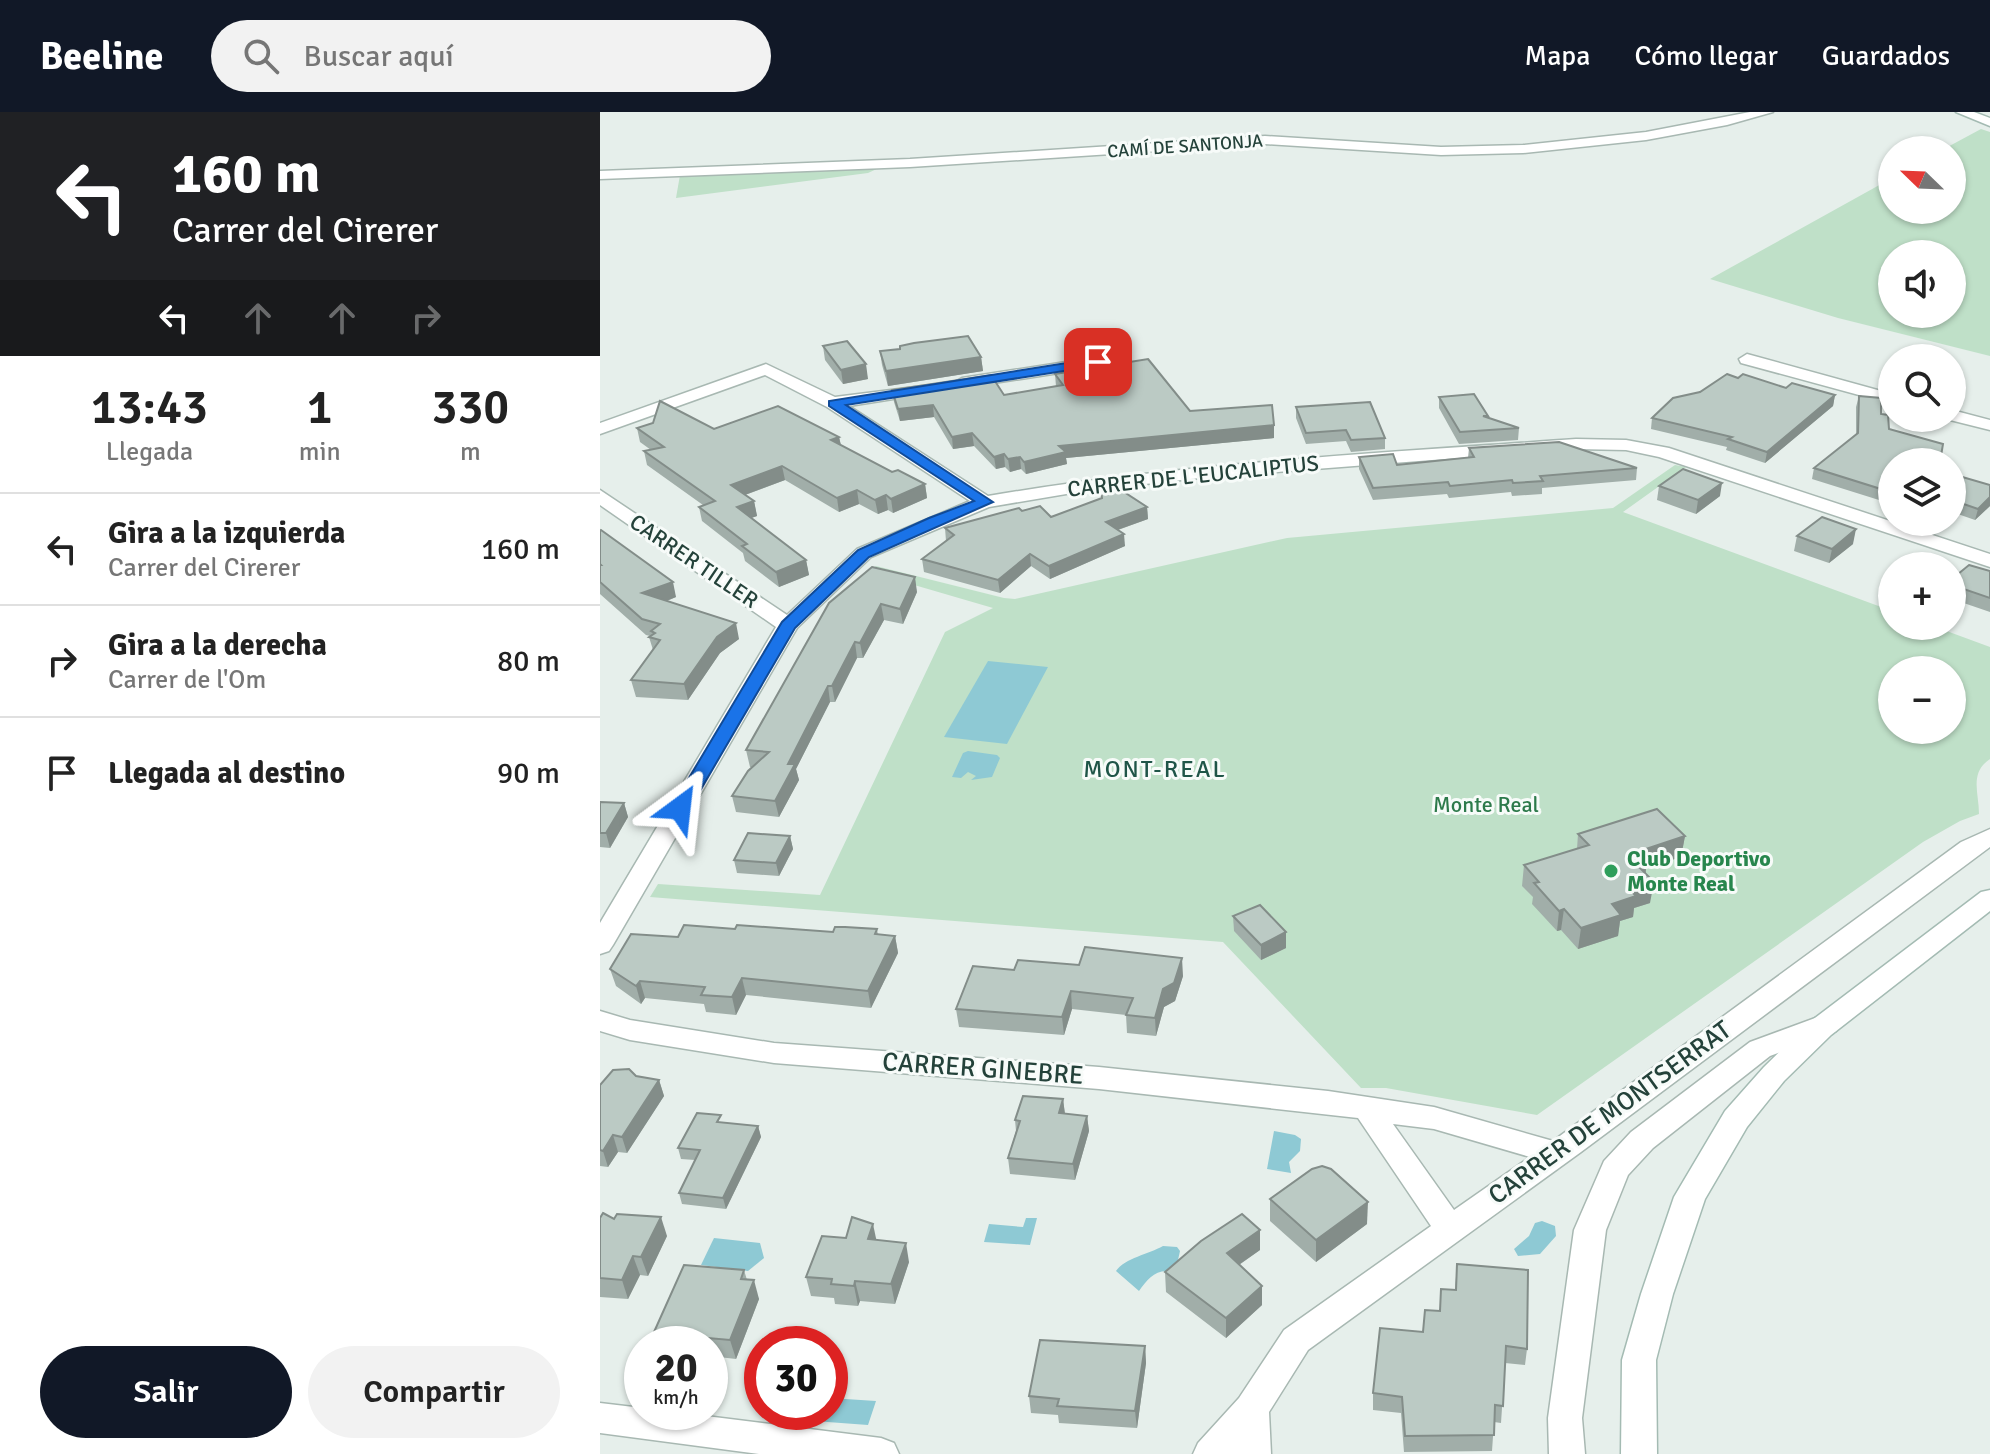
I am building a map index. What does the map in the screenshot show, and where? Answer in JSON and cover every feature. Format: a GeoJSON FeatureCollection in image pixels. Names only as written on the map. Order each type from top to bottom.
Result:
{"type":"FeatureCollection","features":[{"type":"Feature","properties":{"kind":"street","name":"CAMÍ DE SANTONJA"},"geometry":{"type":"LineString","coordinates":[[600,175],[910,163],[1265,140],[1320,141],[1405,150],[1484,151],[1602,143],[1767,112]]}},
{"type":"Feature","properties":{"kind":"street"},"geometry":{"type":"LineString","coordinates":[[1962,112],[1990,122]]}},
{"type":"Feature","properties":{"kind":"street"},"geometry":{"type":"LineString","coordinates":[[1747,359],[1878,395]]}},
{"type":"Feature","properties":{"kind":"street"},"geometry":{"type":"LineString","coordinates":[[833,403],[1098,362]]}},
{"type":"Feature","properties":{"kind":"street"},"geometry":{"type":"LineString","coordinates":[[600,429],[766,369],[833,403],[985,502]]}},
{"type":"Feature","properties":{"kind":"street"},"geometry":{"type":"LineString","coordinates":[[1966,419],[1990,425]]}},
{"type":"Feature","properties":{"kind":"street","name":"CARRER DE L'EUCALIPTUS"},"geometry":{"type":"LineString","coordinates":[[600,945],[788,625],[864,553],[985,502],[1090,484],[1200,472],[1576,444],[1626,445],[1719,468],[1990,561]]}},
{"type":"Feature","properties":{"kind":"street","name":"CARRER TILLER"},"geometry":{"type":"LineString","coordinates":[[604,504],[788,625]]}},
{"type":"Feature","properties":{"kind":"street","name":"CARRER DE MONTSERRAT"},"geometry":{"type":"LineString","coordinates":[[1211,1454],[1251,1409],[1296,1340],[1980,842]]}},
{"type":"Feature","properties":{"kind":"street"},"geometry":{"type":"LineString","coordinates":[[1639,1454],[1639,1360],[1657,1294],[1690,1197],[1736,1119],[1774,1074],[1828,1023],[1990,898]]}},
{"type":"Feature","properties":{"kind":"street","name":"CARRER DE MONTSERRAT"},"geometry":{"type":"LineString","coordinates":[[1567,1454],[1565,1418],[1590,1230],[1615,1169],[1642,1140],[1760,1049],[1828,1023]]}},
{"type":"Feature","properties":{"kind":"street","name":"CARRER GINEBRE"},"geometry":{"type":"LineString","coordinates":[[603,1028],[774,1053],[1099,1078],[1328,1102],[1434,1118],[1556,1153]]}},
{"type":"Feature","properties":{"kind":"street"},"geometry":{"type":"LineString","coordinates":[[1367,1109],[1450,1229]]}},
{"type":"Feature","properties":{"kind":"street"},"geometry":{"type":"LineString","coordinates":[[1251,1409],[1253,1454]]}},
{"type":"Feature","properties":{"kind":"street"},"geometry":{"type":"LineString","coordinates":[[600,1418],[881,1454]]}},
{"type":"Feature","properties":{"kind":"green space"},"geometry":{"type":"Polygon","coordinates":[[[1981,129],[1990,132],[1990,356],[1966,350],[1966,344],[1942,344],[1878,328],[1838,318],[1710,279],[1878,186],[1878,224],[1966,224],[1966,137],[1981,129]]]}},
{"type":"Feature","properties":{"kind":"green space"},"geometry":{"type":"Polygon","coordinates":[[[881,167],[868,173],[676,198],[680,175],[881,167]]]}},
{"type":"Feature","properties":{"kind":"green space","name":"Monte Real"},"geometry":{"type":"Polygon","coordinates":[[[1675,465],[1686,467],[1623,512],[1878,606],[1878,640],[1966,638],[1990,647],[1990,759],[1977,777],[1979,814],[1923,842],[1537,1115],[1386,1088],[1361,1088],[1223,942],[650,897],[658,884],[820,895],[945,632],[993,608],[880,575],[864,574],[876,566],[1015,599],[1287,538],[1613,508],[1675,465]]]}},
{"type":"Feature","properties":{"kind":"water"},"geometry":{"type":"Polygon","coordinates":[[[988,661],[1048,667],[1007,744],[944,737],[988,661]]]}},
{"type":"Feature","properties":{"kind":"water"},"geometry":{"type":"Polygon","coordinates":[[[968,751],[1000,758],[992,777],[971,780],[976,776],[968,772],[961,778],[952,777],[963,753],[968,751]]]}},
{"type":"Feature","properties":{"kind":"water"},"geometry":{"type":"Polygon","coordinates":[[[1274,1131],[1301,1139],[1300,1151],[1289,1162],[1291,1173],[1267,1169],[1274,1131]]]}},
{"type":"Feature","properties":{"kind":"water"},"geometry":{"type":"Polygon","coordinates":[[[1026,1218],[1037,1218],[1030,1245],[984,1242],[989,1224],[1023,1227],[1026,1218]]]}},
{"type":"Feature","properties":{"kind":"water"},"geometry":{"type":"Polygon","coordinates":[[[1542,1221],[1555,1226],[1556,1236],[1540,1254],[1518,1256],[1514,1249],[1529,1236],[1535,1223],[1542,1221]]]}},
{"type":"Feature","properties":{"kind":"water"},"geometry":{"type":"Polygon","coordinates":[[[714,1238],[760,1243],[764,1258],[748,1271],[701,1265],[714,1238]]]}},
{"type":"Feature","properties":{"kind":"water"},"geometry":{"type":"Polygon","coordinates":[[[1163,1246],[1177,1247],[1180,1251],[1178,1260],[1166,1271],[1151,1277],[1139,1291],[1116,1271],[1131,1259],[1163,1246]]]}},
{"type":"Feature","properties":{"kind":"water"},"geometry":{"type":"Polygon","coordinates":[[[848,1399],[876,1401],[868,1425],[848,1424],[848,1399]]]}},
{"type":"Feature","properties":{"kind":"building"},"geometry":{"type":"Polygon","coordinates":[[[968,336],[981,357],[886,371],[880,351],[900,349],[900,346],[914,343],[968,336]]]}},
{"type":"Feature","properties":{"kind":"building"},"geometry":{"type":"Polygon","coordinates":[[[847,341],[866,364],[841,370],[823,346],[847,341]]]}},
{"type":"Feature","properties":{"kind":"building"},"geometry":{"type":"Polygon","coordinates":[[[1148,359],[1190,411],[1272,405],[1274,425],[1059,446],[1066,452],[1024,462],[1020,457],[1008,459],[1004,454],[994,457],[972,433],[952,437],[933,405],[898,409],[892,390],[991,375],[1004,395],[1063,385],[1055,374],[1148,359]]]}},
{"type":"Feature","properties":{"kind":"building"},"geometry":{"type":"Polygon","coordinates":[[[1727,374],[1738,378],[1743,374],[1786,388],[1792,383],[1835,395],[1767,452],[1728,439],[1732,437],[1652,418],[1673,398],[1700,392],[1727,374]]]}},
{"type":"Feature","properties":{"kind":"building"},"geometry":{"type":"Polygon","coordinates":[[[1474,394],[1488,416],[1483,416],[1519,428],[1460,432],[1439,397],[1474,394]]]}},
{"type":"Feature","properties":{"kind":"building"},"geometry":{"type":"Polygon","coordinates":[[[1859,396],[1878,398],[1878,432],[1900,432],[1943,444],[1942,448],[1878,448],[1878,488],[1814,468],[1858,433],[1859,396]]]}},
{"type":"Feature","properties":{"kind":"building"},"geometry":{"type":"Polygon","coordinates":[[[660,401],[714,429],[778,406],[839,437],[831,440],[892,472],[898,470],[925,484],[891,499],[886,495],[875,500],[857,490],[837,498],[782,466],[731,485],[754,501],[737,507],[806,560],[776,572],[742,546],[747,544],[699,507],[715,501],[644,451],[664,447],[637,428],[653,423],[660,401]]]}},
{"type":"Feature","properties":{"kind":"building"},"geometry":{"type":"Polygon","coordinates":[[[1370,402],[1385,438],[1351,440],[1346,430],[1306,433],[1296,407],[1370,402]]]}},
{"type":"Feature","properties":{"kind":"building"},"geometry":{"type":"Polygon","coordinates":[[[1559,442],[1637,468],[1540,476],[1543,481],[1513,483],[1512,480],[1450,486],[1448,482],[1373,488],[1359,457],[1393,454],[1397,465],[1474,457],[1469,448],[1559,442]]]}},
{"type":"Feature","properties":{"kind":"building"},"geometry":{"type":"Polygon","coordinates":[[[1683,469],[1722,483],[1698,500],[1659,486],[1683,469]]]}},
{"type":"Feature","properties":{"kind":"building"},"geometry":{"type":"Polygon","coordinates":[[[1966,478],[1990,485],[1990,497],[1978,509],[1966,505],[1966,478]]]}},
{"type":"Feature","properties":{"kind":"building"},"geometry":{"type":"Polygon","coordinates":[[[1101,490],[1124,492],[1147,507],[1106,522],[1124,534],[1049,566],[1030,554],[998,580],[922,559],[954,535],[945,528],[1019,508],[1022,511],[1040,506],[1051,517],[1102,498],[1101,490]]]}},
{"type":"Feature","properties":{"kind":"building"},"geometry":{"type":"Polygon","coordinates":[[[1822,517],[1856,529],[1832,549],[1797,536],[1822,517]]]}},
{"type":"Feature","properties":{"kind":"building"},"geometry":{"type":"Polygon","coordinates":[[[601,530],[673,582],[642,593],[736,623],[717,637],[684,684],[631,680],[660,640],[649,637],[660,624],[642,619],[600,582],[601,530]]]}},
{"type":"Feature","properties":{"kind":"building"},"geometry":{"type":"Polygon","coordinates":[[[1969,565],[1990,571],[1990,598],[1966,590],[1966,567],[1969,565]]]}},
{"type":"Feature","properties":{"kind":"building"},"geometry":{"type":"Polygon","coordinates":[[[872,567],[915,577],[900,609],[881,604],[860,643],[855,642],[832,686],[828,686],[788,764],[795,764],[775,801],[732,796],[748,771],[769,752],[746,750],[829,603],[872,567]]]}},
{"type":"Feature","properties":{"kind":"building"},"geometry":{"type":"Polygon","coordinates":[[[600,802],[624,803],[606,833],[600,833],[600,802]]]}},
{"type":"Feature","properties":{"kind":"building"},"geometry":{"type":"Polygon","coordinates":[[[1657,809],[1685,836],[1640,851],[1648,859],[1635,863],[1654,882],[1630,890],[1636,896],[1612,904],[1621,915],[1581,928],[1564,909],[1559,911],[1534,883],[1539,882],[1524,865],[1589,845],[1578,834],[1657,809]]]}},
{"type":"Feature","properties":{"kind":"building"},"geometry":{"type":"Polygon","coordinates":[[[748,833],[790,836],[776,863],[734,860],[748,833]]]}},
{"type":"Feature","properties":{"kind":"building"},"geometry":{"type":"Polygon","coordinates":[[[1260,905],[1286,932],[1261,945],[1233,916],[1260,905]]]}},
{"type":"Feature","properties":{"kind":"building"},"geometry":{"type":"Polygon","coordinates":[[[684,925],[735,929],[737,925],[833,932],[835,927],[845,927],[877,929],[875,934],[895,936],[868,991],[742,978],[732,997],[701,995],[705,987],[640,981],[636,986],[610,969],[631,934],[678,937],[684,925]]]}},
{"type":"Feature","properties":{"kind":"building"},"geometry":{"type":"Polygon","coordinates":[[[1085,947],[1182,958],[1174,983],[1163,989],[1155,1018],[1126,1015],[1133,998],[1071,991],[1062,1017],[956,1009],[973,966],[1014,970],[1018,960],[1079,965],[1085,947]]]}},
{"type":"Feature","properties":{"kind":"building"},"geometry":{"type":"Polygon","coordinates":[[[629,1069],[636,1076],[659,1080],[622,1137],[613,1135],[603,1151],[600,1150],[600,1085],[613,1070],[629,1069]]]}},
{"type":"Feature","properties":{"kind":"building"},"geometry":{"type":"Polygon","coordinates":[[[1023,1096],[1063,1099],[1059,1113],[1087,1116],[1073,1164],[1008,1158],[1020,1121],[1015,1120],[1023,1096]]]}},
{"type":"Feature","properties":{"kind":"building"},"geometry":{"type":"Polygon","coordinates":[[[697,1113],[721,1115],[717,1122],[758,1126],[723,1198],[679,1193],[700,1150],[678,1148],[697,1113]]]}},
{"type":"Feature","properties":{"kind":"building"},"geometry":{"type":"Polygon","coordinates":[[[1322,1166],[1331,1169],[1368,1202],[1316,1240],[1270,1199],[1312,1169],[1322,1166]]]}},
{"type":"Feature","properties":{"kind":"building"},"geometry":{"type":"Polygon","coordinates":[[[603,1213],[614,1219],[617,1214],[661,1217],[641,1257],[633,1256],[622,1280],[600,1278],[600,1218],[603,1213]]]}},
{"type":"Feature","properties":{"kind":"building"},"geometry":{"type":"Polygon","coordinates":[[[1242,1214],[1260,1230],[1227,1253],[1262,1286],[1226,1318],[1165,1272],[1201,1241],[1242,1214]]]}},
{"type":"Feature","properties":{"kind":"building"},"geometry":{"type":"Polygon","coordinates":[[[852,1217],[873,1224],[868,1239],[906,1243],[891,1284],[855,1281],[854,1286],[831,1284],[832,1279],[806,1277],[822,1236],[846,1238],[852,1217]]]}},
{"type":"Feature","properties":{"kind":"building"},"geometry":{"type":"Polygon","coordinates":[[[1457,1264],[1528,1270],[1527,1349],[1506,1346],[1503,1406],[1495,1405],[1494,1435],[1405,1436],[1402,1397],[1373,1393],[1380,1328],[1423,1332],[1425,1310],[1440,1311],[1441,1289],[1456,1290],[1457,1264]]]}},
{"type":"Feature","properties":{"kind":"building"},"geometry":{"type":"Polygon","coordinates":[[[684,1265],[744,1270],[741,1279],[754,1280],[730,1340],[728,1326],[657,1326],[684,1265]]]}},
{"type":"Feature","properties":{"kind":"building"},"geometry":{"type":"Polygon","coordinates":[[[1040,1340],[1145,1346],[1135,1411],[1057,1406],[1059,1399],[1029,1396],[1040,1340]]]}},
{"type":"Feature","properties":{"kind":"place","name":"Club Deportivo Monte Real"},"geometry":{"type":"Point","coordinates":[1611,871]}},
{"type":"Feature","properties":{"kind":"district","name":"MONT-REAL"},"geometry":{"type":"Point","coordinates":[1155,769]}},
{"type":"Feature","properties":{"kind":"route"},"geometry":{"type":"LineString","coordinates":[[680,808],[788,625],[864,553],[985,502],[833,403],[1098,362]]}}]}
